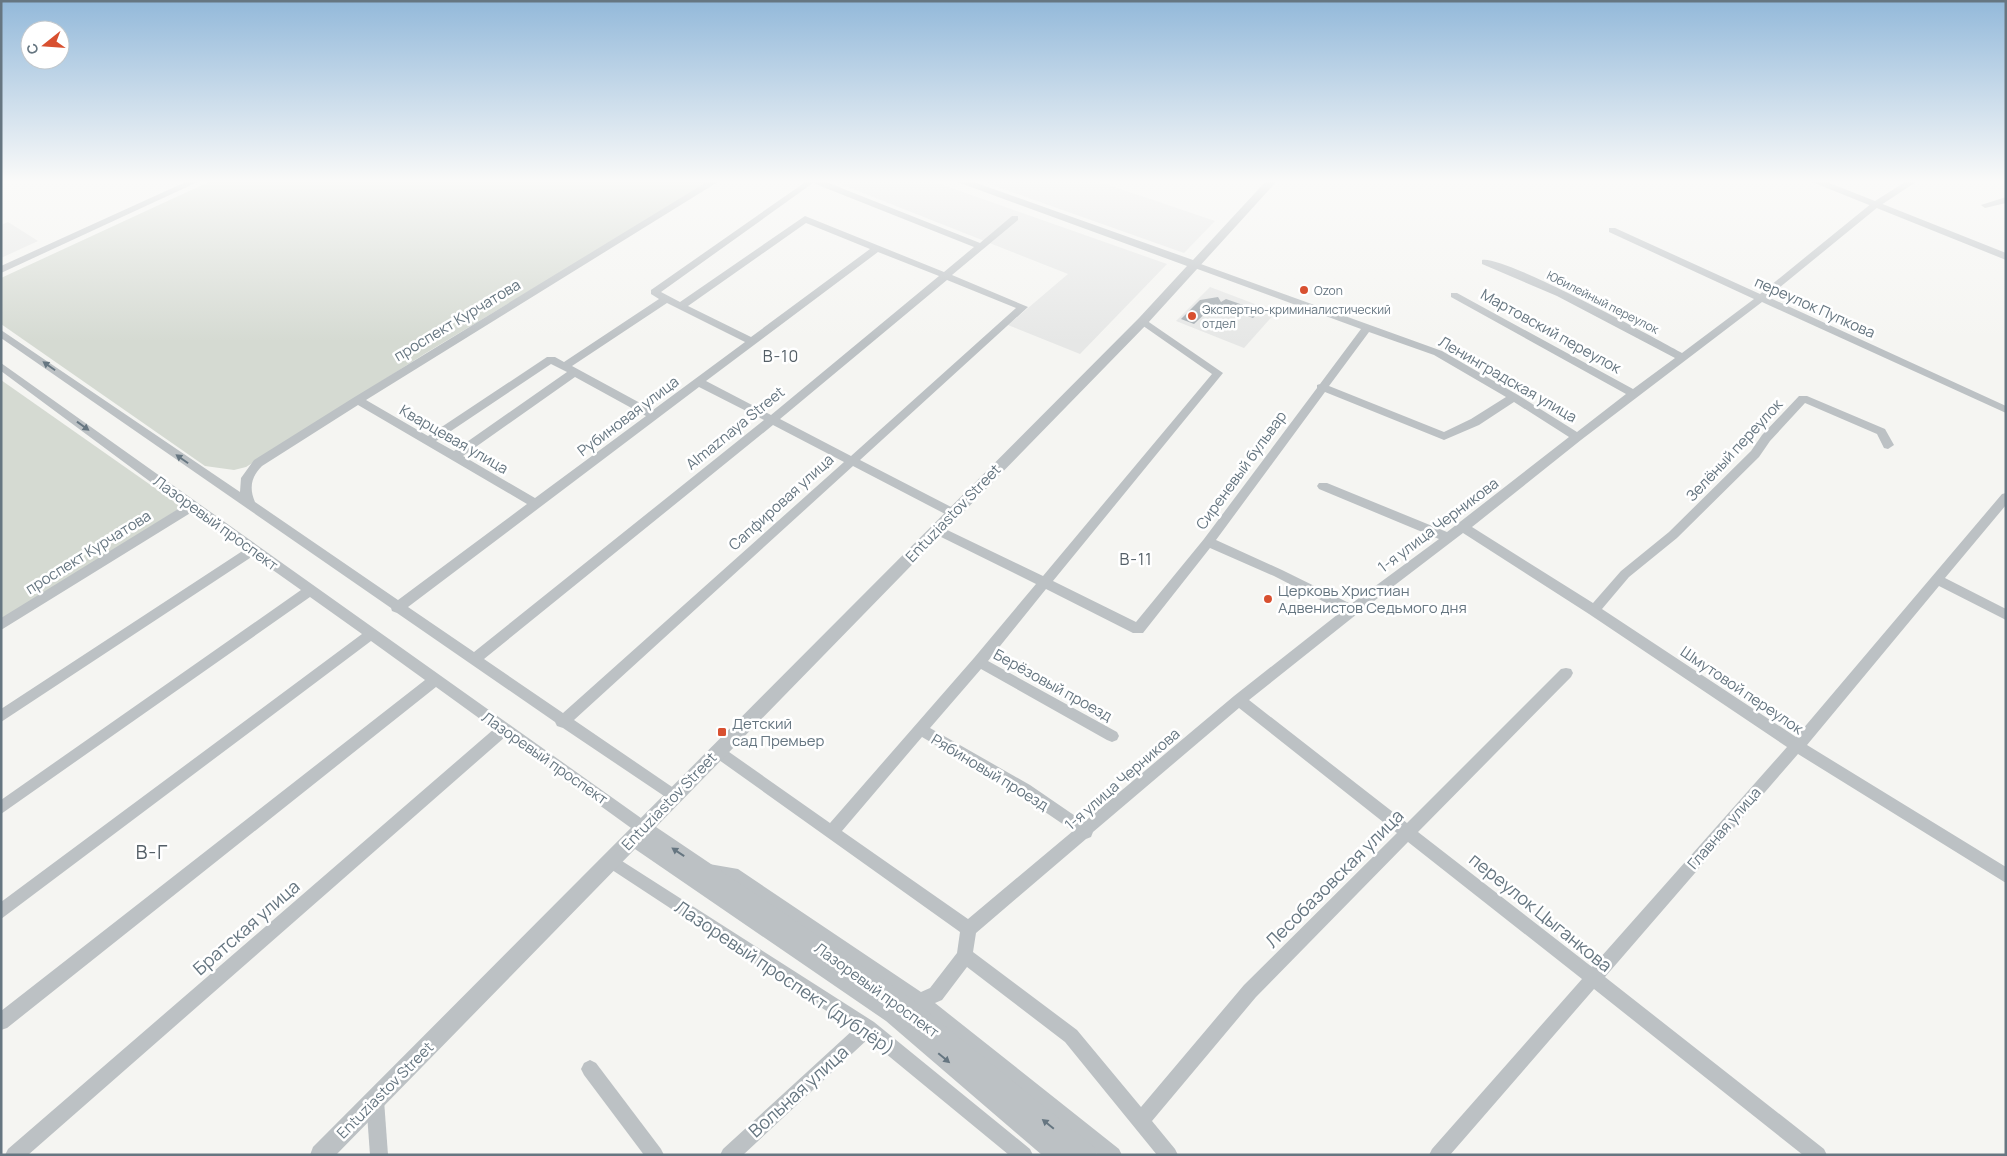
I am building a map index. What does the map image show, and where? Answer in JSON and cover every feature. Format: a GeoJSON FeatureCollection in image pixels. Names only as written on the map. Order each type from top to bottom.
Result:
{"type":"FeatureCollection","features":[{"type":"Feature","properties":{"kind":"street"},"geometry":{"type":"LineString","coordinates":[[1,270],[80,234]]}},
{"type":"Feature","properties":{"kind":"street","name":"проспект Курчатова"},"geometry":{"type":"LineString","coordinates":[[252,507],[246,498],[245,486],[247,474],[251,469],[357,400],[629,234]]}},
{"type":"Feature","properties":{"kind":"street"},"geometry":{"type":"LineString","coordinates":[[737,234],[654,292],[752,342]]}},
{"type":"Feature","properties":{"kind":"street"},"geometry":{"type":"LineString","coordinates":[[681,306],[784,234]]}},
{"type":"Feature","properties":{"kind":"street"},"geometry":{"type":"LineString","coordinates":[[842,234],[944,276]]}},
{"type":"Feature","properties":{"kind":"street"},"geometry":{"type":"LineString","coordinates":[[949,234],[980,246]]}},
{"type":"Feature","properties":{"kind":"street","name":"Almaznaya Street"},"geometry":{"type":"LineString","coordinates":[[473,660],[772,420],[995,234]]}},
{"type":"Feature","properties":{"kind":"street","name":"Ленинградская улица"},"geometry":{"type":"LineString","coordinates":[[1109,234],[1438,353],[1514,397],[1577,437]]}},
{"type":"Feature","properties":{"kind":"street"},"geometry":{"type":"LineString","coordinates":[[1111,234],[1197,265],[1227,234]]}},
{"type":"Feature","properties":{"kind":"street","name":"Entuziastov Street"},"geometry":{"type":"LineString","coordinates":[[321,1155],[717,751],[1143,321],[1197,265],[1223,234]]}},
{"type":"Feature","properties":{"kind":"street","name":"переулок Пупкова"},"geometry":{"type":"LineString","coordinates":[[1620,234],[2006,410]]}},
{"type":"Feature","properties":{"kind":"street","name":"1-я улица Черникова"},"geometry":{"type":"LineString","coordinates":[[968,929],[1086,832],[1239,700],[1352,610],[1464,527],[1577,437],[1760,299],[1840,234]]}},
{"type":"Feature","properties":{"kind":"street"},"geometry":{"type":"LineString","coordinates":[[1948,234],[2006,257]]}},
{"type":"Feature","properties":{"kind":"street","name":"Рубиновая улица"},"geometry":{"type":"LineString","coordinates":[[396,608],[877,248]]}},
{"type":"Feature","properties":{"kind":"street","name":"Юбилейный переулок"},"geometry":{"type":"LineString","coordinates":[[1485,262],[1524,276],[1569,296],[1681,357]]}},
{"type":"Feature","properties":{"kind":"street","name":"Сапфировая улица"},"geometry":{"type":"LineString","coordinates":[[562,722],[1023,307],[944,276]]}},
{"type":"Feature","properties":{"kind":"street","name":"Мартовский переулок"},"geometry":{"type":"LineString","coordinates":[[1454,295],[1634,394]]}},
{"type":"Feature","properties":{"kind":"street"},"geometry":{"type":"LineString","coordinates":[[564,366],[667,298]]}},
{"type":"Feature","properties":{"kind":"street"},"geometry":{"type":"LineString","coordinates":[[831,832],[978,662],[1218,373],[1143,321]]}},
{"type":"Feature","properties":{"kind":"street","name":"Сиреневый бульвар"},"geometry":{"type":"LineString","coordinates":[[1044,582],[1138,629],[1208,542],[1321,387],[1367,328]]}},
{"type":"Feature","properties":{"kind":"street"},"geometry":{"type":"LineString","coordinates":[[1,334],[396,608],[673,796]]}},
{"type":"Feature","properties":{"kind":"street"},"geometry":{"type":"LineString","coordinates":[[428,441],[551,359],[653,415]]}},
{"type":"Feature","properties":{"kind":"street","name":"Лазоревый проспект"},"geometry":{"type":"LineString","coordinates":[[1,366],[192,506],[504,729],[638,833],[893,1014],[1059,1155]]}},
{"type":"Feature","properties":{"kind":"street"},"geometry":{"type":"LineString","coordinates":[[456,456],[575,372]]}},
{"type":"Feature","properties":{"kind":"street"},"geometry":{"type":"LineString","coordinates":[[699,382],[850,462],[953,513]]}},
{"type":"Feature","properties":{"kind":"street"},"geometry":{"type":"LineString","coordinates":[[1321,387],[1444,436],[1475,422],[1514,397]]}},
{"type":"Feature","properties":{"kind":"street","name":"Зелёный переулок"},"geometry":{"type":"LineString","coordinates":[[1594,610],[1625,574],[1673,535],[1755,454],[1766,438],[1804,398],[1881,432],[1888,445]]}},
{"type":"Feature","properties":{"kind":"street","name":"Кварцевая улица"},"geometry":{"type":"LineString","coordinates":[[357,400],[536,504]]}},
{"type":"Feature","properties":{"kind":"street"},"geometry":{"type":"LineString","coordinates":[[1323,486],[1449,538]]}},
{"type":"Feature","properties":{"kind":"street","name":"Главная улица"},"geometry":{"type":"LineString","coordinates":[[1438,1155],[1797,746],[2006,497]]}},
{"type":"Feature","properties":{"kind":"street","name":"проспект Курчатова"},"geometry":{"type":"LineString","coordinates":[[1,625],[192,506]]}},
{"type":"Feature","properties":{"kind":"street","name":"Шмутовой переулок"},"geometry":{"type":"LineString","coordinates":[[1464,527],[1594,610],[1797,746],[2006,876]]}},
{"type":"Feature","properties":{"kind":"street"},"geometry":{"type":"LineString","coordinates":[[937,530],[1044,582]]}},
{"type":"Feature","properties":{"kind":"street"},"geometry":{"type":"LineString","coordinates":[[1208,542],[1352,610]]}},
{"type":"Feature","properties":{"kind":"street"},"geometry":{"type":"LineString","coordinates":[[1,716],[253,550]]}},
{"type":"Feature","properties":{"kind":"street"},"geometry":{"type":"LineString","coordinates":[[1937,579],[2006,615]]}},
{"type":"Feature","properties":{"kind":"street"},"geometry":{"type":"LineString","coordinates":[[1,808],[310,590]]}},
{"type":"Feature","properties":{"kind":"street"},"geometry":{"type":"LineString","coordinates":[[1,912],[370,634]]}},
{"type":"Feature","properties":{"kind":"street","name":"Берёзовый проезд"},"geometry":{"type":"LineString","coordinates":[[978,662],[1112,736]]}},
{"type":"Feature","properties":{"kind":"street","name":"Лесобазовская улица"},"geometry":{"type":"LineString","coordinates":[[1141,1120],[1250,991],[1566,673]]}},
{"type":"Feature","properties":{"kind":"street"},"geometry":{"type":"LineString","coordinates":[[1,1022],[435,680]]}},
{"type":"Feature","properties":{"kind":"street","name":"переулок Цыганкова"},"geometry":{"type":"LineString","coordinates":[[1239,700],[1818,1155]]}},
{"type":"Feature","properties":{"kind":"street","name":"Братская улица"},"geometry":{"type":"LineString","coordinates":[[14,1155],[504,729]]}},
{"type":"Feature","properties":{"kind":"street","name":"Рябиновый проезд"},"geometry":{"type":"LineString","coordinates":[[920,729],[1024,790],[1086,832]]}},
{"type":"Feature","properties":{"kind":"street"},"geometry":{"type":"LineString","coordinates":[[717,751],[968,929],[965,956],[936,994],[920,1001]]}},
{"type":"Feature","properties":{"kind":"street","name":"Лазоревый проспект"},"geometry":{"type":"LineString","coordinates":[[638,833],[704,870],[906,1007],[1086,1155]]}},
{"type":"Feature","properties":{"kind":"street","name":"Лазоревый проспект (дублёр)"},"geometry":{"type":"LineString","coordinates":[[611,861],[868,1028],[1024,1155]]}},
{"type":"Feature","properties":{"kind":"street"},"geometry":{"type":"LineString","coordinates":[[704,870],[733,874],[920,1001],[1113,1155]]}},
{"type":"Feature","properties":{"kind":"street"},"geometry":{"type":"LineString","coordinates":[[965,956],[1071,1036],[1169,1155]]}},
{"type":"Feature","properties":{"kind":"street","name":"Вольная улица"},"geometry":{"type":"LineString","coordinates":[[729,1155],[868,1028]]}},
{"type":"Feature","properties":{"kind":"street"},"geometry":{"type":"LineString","coordinates":[[590,1069],[655,1155]]}},
{"type":"Feature","properties":{"kind":"street"},"geometry":{"type":"LineString","coordinates":[[375,1100],[380,1155]]}},
{"type":"Feature","properties":{"kind":"shaded area"},"geometry":{"type":"Polygon","coordinates":[[[1,234],[27,234],[38,241],[1,258],[1,234]]]}},
{"type":"Feature","properties":{"kind":"shaded area"},"geometry":{"type":"Polygon","coordinates":[[[96,234],[624,234],[426,353],[246,467],[234,470],[205,466],[1,324],[1,278],[96,234]]]}},
{"type":"Feature","properties":{"kind":"shaded area"},"geometry":{"type":"Polygon","coordinates":[[[967,234],[1082,234],[1167,264],[1080,354],[1008,325],[1068,274],[967,234]]]}},
{"type":"Feature","properties":{"kind":"shaded area"},"geometry":{"type":"Polygon","coordinates":[[[1130,234],[1202,234],[1184,253],[1130,234]]]}},
{"type":"Feature","properties":{"kind":"shaded area"},"geometry":{"type":"Polygon","coordinates":[[[1210,287],[1276,312],[1244,348],[1176,321],[1210,287]]]}},
{"type":"Feature","properties":{"kind":"shaded area"},"geometry":{"type":"Polygon","coordinates":[[[1,380],[182,507],[1,621],[1,380]]]}},
{"type":"Feature","properties":{"kind":"building"},"geometry":{"type":"Polygon","coordinates":[[[1218,297],[1221,302],[1226,299],[1260,311],[1253,318],[1220,305],[1212,307],[1194,324],[1181,319],[1200,300],[1218,297]]]}},
{"type":"Feature","properties":{"kind":"place","name":"Ozon"},"geometry":{"type":"Point","coordinates":[1304,290]}},
{"type":"Feature","properties":{"kind":"place","name":"Экспертно-криминалистический отдел"},"geometry":{"type":"Point","coordinates":[1192,316]}},
{"type":"Feature","properties":{"kind":"place","name":"Церковь Христиан Адвенистов Седьмого дня"},"geometry":{"type":"Point","coordinates":[1268,599]}},
{"type":"Feature","properties":{"kind":"place","name":"Детский сад Премьер"},"geometry":{"type":"Point","coordinates":[722,732]}},
{"type":"Feature","properties":{"kind":"district","name":"В-10"},"geometry":{"type":"Point","coordinates":[781,356]}},
{"type":"Feature","properties":{"kind":"district","name":"В-11"},"geometry":{"type":"Point","coordinates":[1136,559]}},
{"type":"Feature","properties":{"kind":"district","name":"В-Г"},"geometry":{"type":"Point","coordinates":[152,852]}}]}
